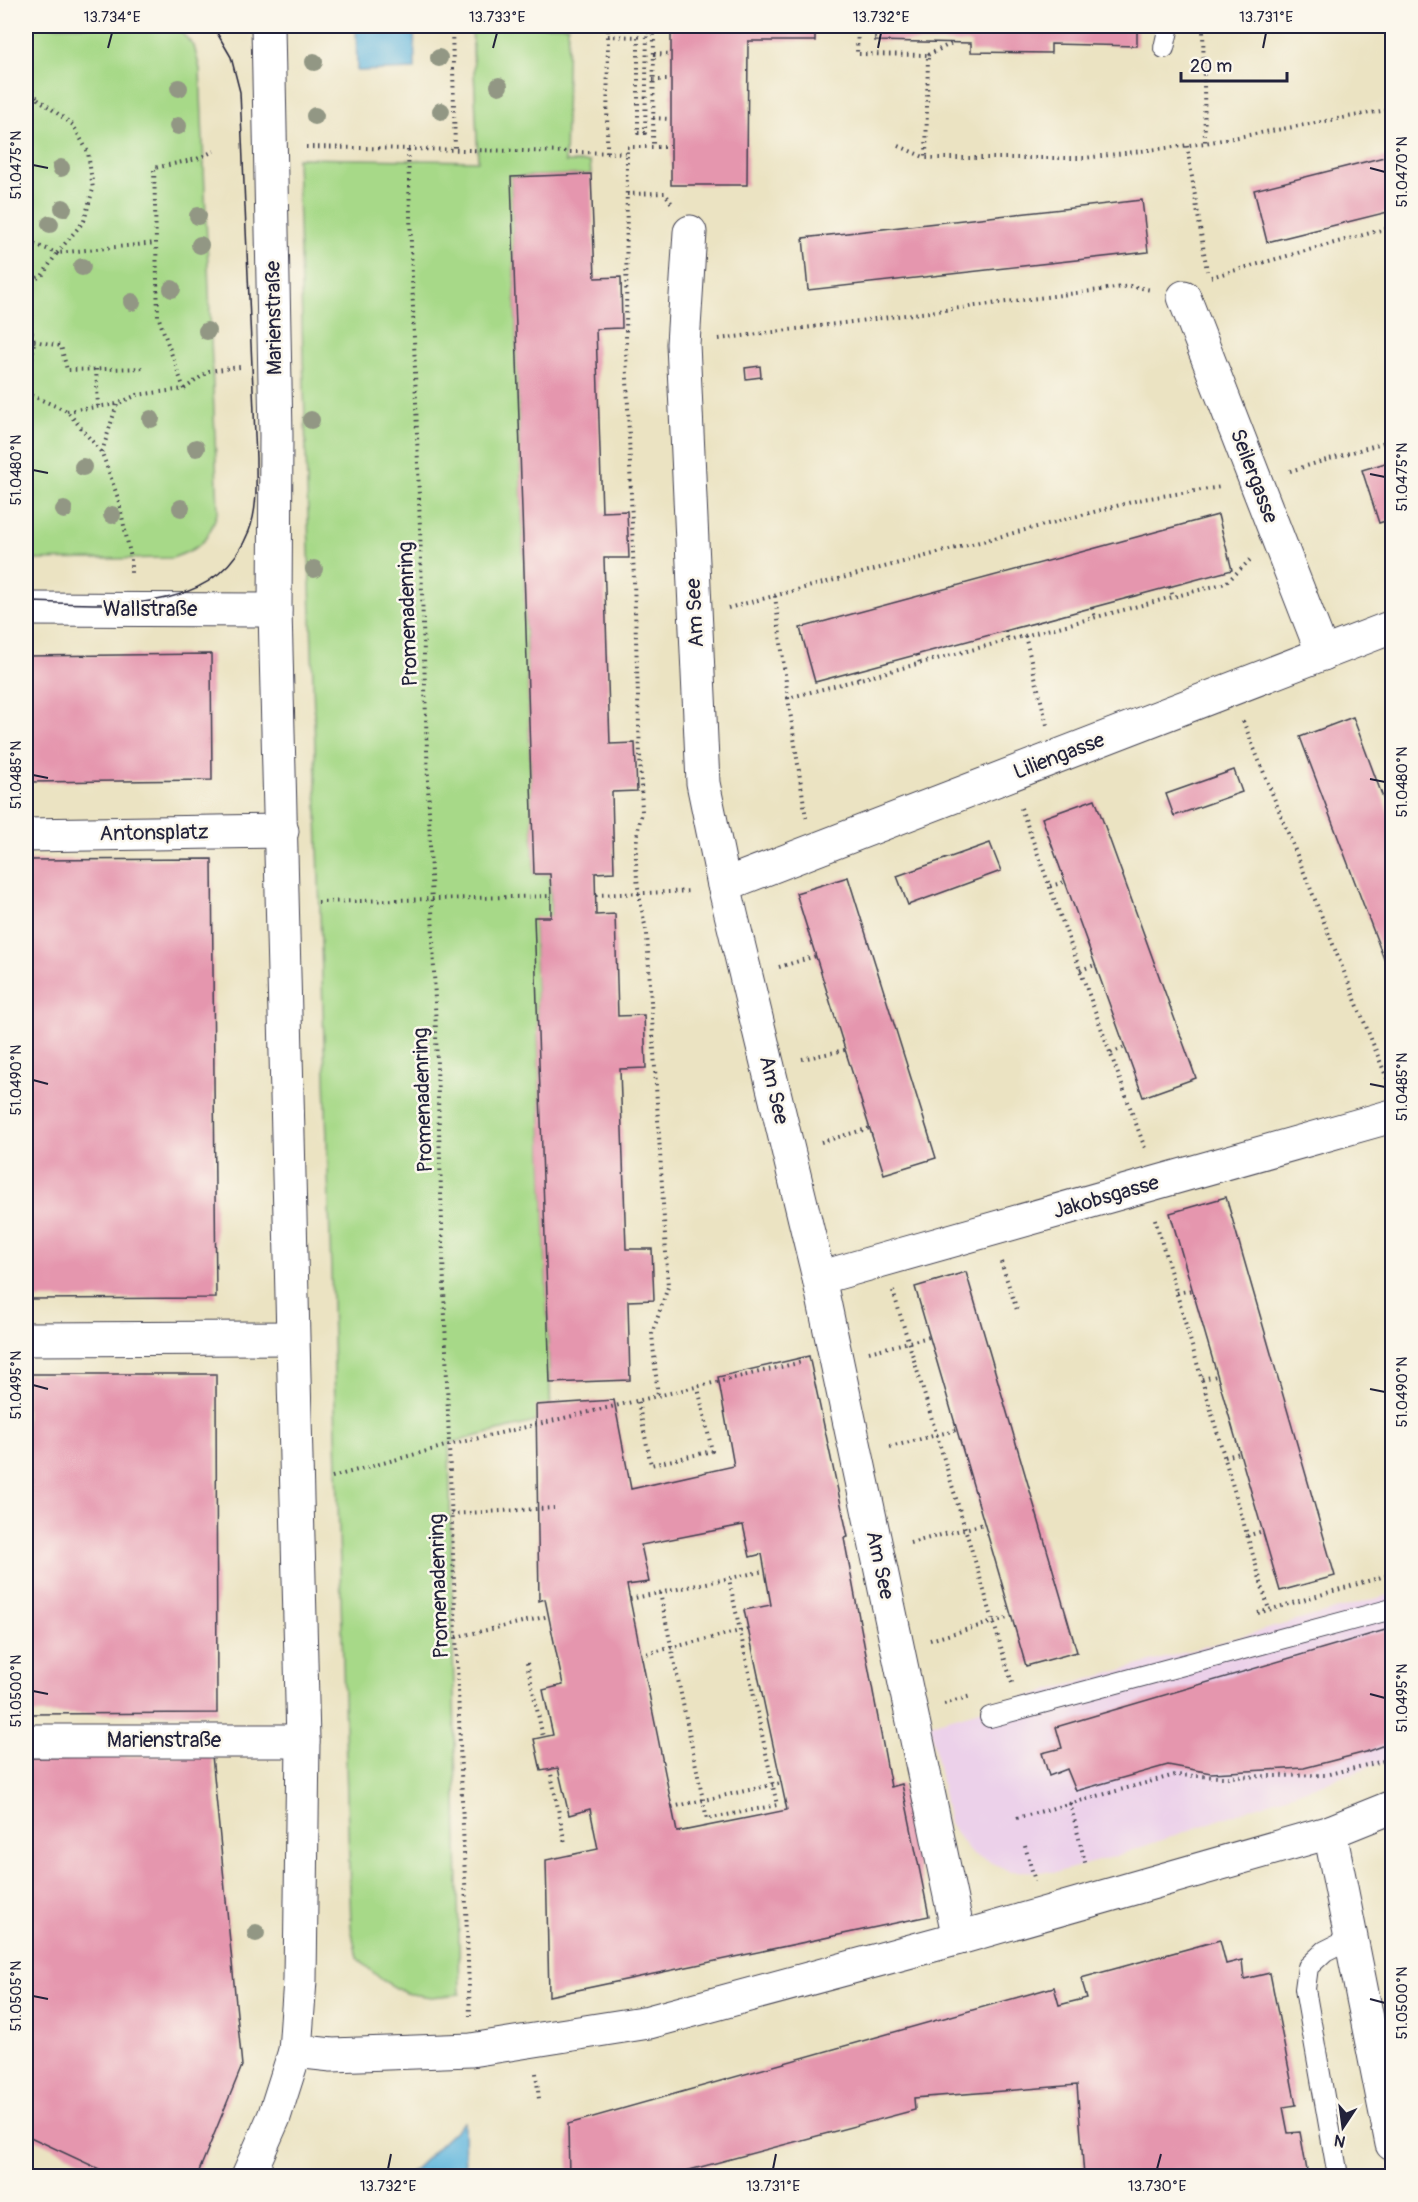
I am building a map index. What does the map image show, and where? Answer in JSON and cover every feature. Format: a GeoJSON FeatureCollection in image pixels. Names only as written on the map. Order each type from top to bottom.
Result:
{"type":"FeatureCollection","features":[{"type":"Feature","properties":{"kind":"street","name":"Marienstraße"},"geometry":{"type":"LineString","coordinates":[[249,2176],[273,2117],[295,2051],[300,1980],[303,1741],[275,610],[276,435],[268,26]]}},
{"type":"Feature","properties":{"kind":"street","name":"Am See"},"geometry":{"type":"LineString","coordinates":[[690,232],[683,344],[703,783],[724,885],[819,1278],[850,1353],[877,1552],[959,1938]]}},
{"type":"Feature","properties":{"kind":"street","name":"Seilergasse"},"geometry":{"type":"LineString","coordinates":[[1184,297],[1323,654]]}},
{"type":"Feature","properties":{"kind":"street","name":"Wallstraße"},"geometry":{"type":"LineString","coordinates":[[26,609],[275,610]]}},
{"type":"Feature","properties":{"kind":"street","name":"Liliengasse"},"geometry":{"type":"LineString","coordinates":[[724,885],[1392,627]]}},
{"type":"Feature","properties":{"kind":"street","name":"Antonsplatz"},"geometry":{"type":"LineString","coordinates":[[26,835],[282,831]]}},
{"type":"Feature","properties":{"kind":"street","name":"Jakobsgasse"},"geometry":{"type":"LineString","coordinates":[[819,1278],[1392,1116]]}},
{"type":"Feature","properties":{"kind":"street"},"geometry":{"type":"LineString","coordinates":[[26,1339],[292,1338]]}},
{"type":"Feature","properties":{"kind":"street","name":"Marienstraße"},"geometry":{"type":"LineString","coordinates":[[26,1741],[303,1741]]}},
{"type":"Feature","properties":{"kind":"street"},"geometry":{"type":"LineString","coordinates":[[295,2051],[332,2055],[471,2050],[649,2022],[959,1938],[1330,1832],[1392,1807]]}},
{"type":"Feature","properties":{"kind":"street"},"geometry":{"type":"LineString","coordinates":[[1330,1832],[1353,1937],[1392,2144]]}},
{"type":"Feature","properties":{"kind":"lane"},"geometry":{"type":"LineString","coordinates":[[1164,48],[1169,26]]}},
{"type":"Feature","properties":{"kind":"lane"},"geometry":{"type":"LineString","coordinates":[[990,1717],[1392,1609]]}},
{"type":"Feature","properties":{"kind":"lane"},"geometry":{"type":"LineString","coordinates":[[1338,2176],[1305,1989],[1308,1967],[1325,1952],[1353,1937]]}},
{"type":"Feature","properties":{"kind":"path"},"geometry":{"type":"LineString","coordinates":[[452,26],[455,150]]}},
{"type":"Feature","properties":{"kind":"path"},"geometry":{"type":"LineString","coordinates":[[607,152],[608,26]]}},
{"type":"Feature","properties":{"kind":"path"},"geometry":{"type":"LineString","coordinates":[[608,36],[638,37],[638,133],[645,133],[647,32],[650,32],[650,26]]}},
{"type":"Feature","properties":{"kind":"path"},"geometry":{"type":"LineString","coordinates":[[858,26],[857,54],[928,55],[954,42]]}},
{"type":"Feature","properties":{"kind":"path"},"geometry":{"type":"LineString","coordinates":[[1203,26],[1205,143]]}},
{"type":"Feature","properties":{"kind":"path"},"geometry":{"type":"LineString","coordinates":[[650,32],[654,32],[653,147]]}},
{"type":"Feature","properties":{"kind":"path"},"geometry":{"type":"LineString","coordinates":[[654,54],[671,55]]}},
{"type":"Feature","properties":{"kind":"path"},"geometry":{"type":"LineString","coordinates":[[926,158],[928,55]]}},
{"type":"Feature","properties":{"kind":"path"},"geometry":{"type":"LineString","coordinates":[[653,80],[671,80]]}},
{"type":"Feature","properties":{"kind":"path"},"geometry":{"type":"LineString","coordinates":[[26,81],[37,98],[73,124],[88,152],[93,189],[84,220],[57,253],[42,276],[26,282]]}},
{"type":"Feature","properties":{"kind":"path"},"geometry":{"type":"LineString","coordinates":[[26,111],[37,98]]}},
{"type":"Feature","properties":{"kind":"path"},"geometry":{"type":"LineString","coordinates":[[899,146],[926,158],[1085,158],[1187,146],[1392,109]]}},
{"type":"Feature","properties":{"kind":"path"},"geometry":{"type":"LineString","coordinates":[[653,118],[671,119]]}},
{"type":"Feature","properties":{"kind":"path"},"geometry":{"type":"LineString","coordinates":[[1187,146],[1208,277],[1392,227]]}},
{"type":"Feature","properties":{"kind":"path"},"geometry":{"type":"LineString","coordinates":[[305,147],[627,153]]}},
{"type":"Feature","properties":{"kind":"path"},"geometry":{"type":"LineString","coordinates":[[658,1397],[652,1334],[668,1287],[646,934],[638,894],[636,834],[642,813],[626,349],[627,147],[671,147]]}},
{"type":"Feature","properties":{"kind":"path","name":"Promenadenring"},"geometry":{"type":"LineString","coordinates":[[408,150],[451,1514],[471,2050]]}},
{"type":"Feature","properties":{"kind":"path"},"geometry":{"type":"LineString","coordinates":[[184,389],[158,316],[154,168],[197,159],[214,151]]}},
{"type":"Feature","properties":{"kind":"path"},"geometry":{"type":"LineString","coordinates":[[627,194],[664,194]]}},
{"type":"Feature","properties":{"kind":"path"},"geometry":{"type":"LineString","coordinates":[[26,241],[57,253],[156,243]]}},
{"type":"Feature","properties":{"kind":"path"},"geometry":{"type":"LineString","coordinates":[[683,344],[1131,286],[1184,297]]}},
{"type":"Feature","properties":{"kind":"path"},"geometry":{"type":"LineString","coordinates":[[26,309],[34,341],[27,395],[67,411],[102,453],[118,498],[131,558],[133,609]]}},
{"type":"Feature","properties":{"kind":"path"},"geometry":{"type":"LineString","coordinates":[[34,341],[61,346],[67,370],[146,368]]}},
{"type":"Feature","properties":{"kind":"path"},"geometry":{"type":"LineString","coordinates":[[67,411],[117,404],[137,394],[184,389],[209,371],[243,367]]}},
{"type":"Feature","properties":{"kind":"path"},"geometry":{"type":"LineString","coordinates":[[96,369],[98,406]]}},
{"type":"Feature","properties":{"kind":"path"},"geometry":{"type":"LineString","coordinates":[[102,453],[117,404]]}},
{"type":"Feature","properties":{"kind":"path"},"geometry":{"type":"LineString","coordinates":[[696,616],[1143,499],[1256,481],[1392,440]]}},
{"type":"Feature","properties":{"kind":"path"},"geometry":{"type":"LineString","coordinates":[[788,698],[1226,583],[1277,535]]}},
{"type":"Feature","properties":{"kind":"path"},"geometry":{"type":"LineString","coordinates":[[1170,587],[1173,597]]}},
{"type":"Feature","properties":{"kind":"path"},"geometry":{"type":"LineString","coordinates":[[775,596],[812,851]]}},
{"type":"Feature","properties":{"kind":"path"},"geometry":{"type":"LineString","coordinates":[[1092,608],[1095,617]]}},
{"type":"Feature","properties":{"kind":"path"},"geometry":{"type":"LineString","coordinates":[[1005,631],[1008,640]]}},
{"type":"Feature","properties":{"kind":"path"},"geometry":{"type":"LineString","coordinates":[[1025,636],[1055,758]]}},
{"type":"Feature","properties":{"kind":"path"},"geometry":{"type":"LineString","coordinates":[[917,655],[920,663]]}},
{"type":"Feature","properties":{"kind":"path"},"geometry":{"type":"LineString","coordinates":[[856,671],[859,679]]}},
{"type":"Feature","properties":{"kind":"path"},"geometry":{"type":"LineString","coordinates":[[1231,690],[1388,1082]]}},
{"type":"Feature","properties":{"kind":"path"},"geometry":{"type":"LineString","coordinates":[[1009,775],[1111,1053],[1152,1184],[1177,1293],[1269,1610]]}},
{"type":"Feature","properties":{"kind":"path"},"geometry":{"type":"LineString","coordinates":[[1050,886],[1065,882]]}},
{"type":"Feature","properties":{"kind":"path"},"geometry":{"type":"LineString","coordinates":[[596,895],[702,890],[724,885]]}},
{"type":"Feature","properties":{"kind":"path"},"geometry":{"type":"LineString","coordinates":[[283,893],[322,904],[551,896]]}},
{"type":"Feature","properties":{"kind":"path"},"geometry":{"type":"LineString","coordinates":[[776,967],[816,956]]}},
{"type":"Feature","properties":{"kind":"path"},"geometry":{"type":"LineString","coordinates":[[1080,970],[1095,965]]}},
{"type":"Feature","properties":{"kind":"path"},"geometry":{"type":"LineString","coordinates":[[1111,1053],[1125,1047]]}},
{"type":"Feature","properties":{"kind":"path"},"geometry":{"type":"LineString","coordinates":[[791,1062],[845,1050]]}},
{"type":"Feature","properties":{"kind":"path"},"geometry":{"type":"LineString","coordinates":[[811,1145],[870,1128]]}},
{"type":"Feature","properties":{"kind":"path"},"geometry":{"type":"LineString","coordinates":[[990,1230],[1017,1310]]}},
{"type":"Feature","properties":{"kind":"path"},"geometry":{"type":"LineString","coordinates":[[884,1260],[1012,1684]]}},
{"type":"Feature","properties":{"kind":"path"},"geometry":{"type":"LineString","coordinates":[[1177,1293],[1193,1290]]}},
{"type":"Feature","properties":{"kind":"path"},"geometry":{"type":"LineString","coordinates":[[297,1486],[449,1445],[929,1336]]}},
{"type":"Feature","properties":{"kind":"path"},"geometry":{"type":"LineString","coordinates":[[1202,1379],[1218,1376]]}},
{"type":"Feature","properties":{"kind":"path"},"geometry":{"type":"LineString","coordinates":[[638,1402],[651,1465],[712,1451],[699,1388]]}},
{"type":"Feature","properties":{"kind":"path"},"geometry":{"type":"LineString","coordinates":[[887,1448],[956,1430]]}},
{"type":"Feature","properties":{"kind":"path"},"geometry":{"type":"LineString","coordinates":[[1225,1457],[1240,1453]]}},
{"type":"Feature","properties":{"kind":"path"},"geometry":{"type":"LineString","coordinates":[[451,1514],[554,1508]]}},
{"type":"Feature","properties":{"kind":"path"},"geometry":{"type":"LineString","coordinates":[[877,1552],[984,1524]]}},
{"type":"Feature","properties":{"kind":"path"},"geometry":{"type":"LineString","coordinates":[[1247,1536],[1263,1531]]}},
{"type":"Feature","properties":{"kind":"path"},"geometry":{"type":"LineString","coordinates":[[630,1599],[764,1571]]}},
{"type":"Feature","properties":{"kind":"path"},"geometry":{"type":"LineString","coordinates":[[660,1593],[707,1819],[777,1805],[729,1578]]}},
{"type":"Feature","properties":{"kind":"path"},"geometry":{"type":"LineString","coordinates":[[456,1637],[549,1616]]}},
{"type":"Feature","properties":{"kind":"path"},"geometry":{"type":"LineString","coordinates":[[897,1649],[1011,1617]]}},
{"type":"Feature","properties":{"kind":"path"},"geometry":{"type":"LineString","coordinates":[[642,1655],[748,1629]]}},
{"type":"Feature","properties":{"kind":"path"},"geometry":{"type":"LineString","coordinates":[[527,1663],[543,1737]]}},
{"type":"Feature","properties":{"kind":"path"},"geometry":{"type":"LineString","coordinates":[[1017,1818],[1175,1775],[1224,1777],[1325,1775],[1392,1759]]}},
{"type":"Feature","properties":{"kind":"path"},"geometry":{"type":"LineString","coordinates":[[550,1770],[565,1843]]}},
{"type":"Feature","properties":{"kind":"path"},"geometry":{"type":"LineString","coordinates":[[672,1807],[781,1783]]}},
{"type":"Feature","properties":{"kind":"path"},"geometry":{"type":"LineString","coordinates":[[1070,1803],[1094,1899]]}},
{"type":"Feature","properties":{"kind":"shaded area"},"geometry":{"type":"Polygon","coordinates":[[[1392,1594],[1392,1759],[1113,1857],[1058,1872],[1009,1871],[970,1853],[949,1823],[930,1724],[1392,1594]]]}},
{"type":"Feature","properties":{"kind":"green space"},"geometry":{"type":"Polygon","coordinates":[[[26,26],[175,26],[194,46],[200,69],[218,511],[203,542],[172,558],[26,560],[26,26]]]}},
{"type":"Feature","properties":{"kind":"green space"},"geometry":{"type":"Polygon","coordinates":[[[472,26],[568,26],[565,162],[590,162],[591,174],[511,177],[534,874],[550,874],[551,917],[534,918],[551,1418],[449,1443],[460,1994],[431,1997],[405,1993],[382,1980],[357,1958],[351,1927],[297,158],[478,161],[472,26]]]}},
{"type":"Feature","properties":{"kind":"water"},"geometry":{"type":"Polygon","coordinates":[[[356,26],[414,26],[415,69],[357,71],[356,26]]]}},
{"type":"Feature","properties":{"kind":"water"},"geometry":{"type":"Polygon","coordinates":[[[464,2122],[465,2176],[407,2176],[464,2122]]]}},
{"type":"Feature","properties":{"kind":"building"},"geometry":{"type":"Polygon","coordinates":[[[671,26],[815,26],[815,41],[748,41],[747,185],[671,185],[671,26]]]}},
{"type":"Feature","properties":{"kind":"building"},"geometry":{"type":"Polygon","coordinates":[[[875,26],[1137,26],[1137,46],[1051,44],[1051,53],[971,52],[971,43],[875,41],[875,26]]]}},
{"type":"Feature","properties":{"kind":"building"},"geometry":{"type":"Polygon","coordinates":[[[1392,155],[1392,211],[1267,242],[1254,190],[1392,155]]]}},
{"type":"Feature","properties":{"kind":"building"},"geometry":{"type":"Polygon","coordinates":[[[591,174],[595,278],[621,277],[622,328],[596,329],[602,512],[627,511],[629,558],[604,558],[610,744],[635,743],[637,791],[612,792],[614,872],[595,873],[596,915],[615,914],[618,1016],[644,1015],[646,1068],[620,1069],[626,1249],[652,1249],[654,1300],[628,1301],[630,1380],[550,1383],[534,917],[551,917],[551,896],[550,874],[534,874],[511,177],[591,174]]]}},
{"type":"Feature","properties":{"kind":"building"},"geometry":{"type":"Polygon","coordinates":[[[1142,200],[1148,252],[808,290],[803,238],[1142,200]]]}},
{"type":"Feature","properties":{"kind":"building"},"geometry":{"type":"Polygon","coordinates":[[[760,366],[761,377],[746,379],[745,368],[760,366]]]}},
{"type":"Feature","properties":{"kind":"building"},"geometry":{"type":"Polygon","coordinates":[[[1392,461],[1392,519],[1379,523],[1362,470],[1392,461]]]}},
{"type":"Feature","properties":{"kind":"building"},"geometry":{"type":"Polygon","coordinates":[[[1218,515],[1232,570],[815,682],[800,628],[1218,515]]]}},
{"type":"Feature","properties":{"kind":"building"},"geometry":{"type":"Polygon","coordinates":[[[211,654],[212,780],[26,782],[26,656],[211,654]]]}},
{"type":"Feature","properties":{"kind":"building"},"geometry":{"type":"Polygon","coordinates":[[[1353,717],[1392,822],[1392,980],[1300,737],[1353,717]]]}},
{"type":"Feature","properties":{"kind":"building"},"geometry":{"type":"Polygon","coordinates":[[[1234,770],[1242,792],[1174,816],[1166,794],[1234,770]]]}},
{"type":"Feature","properties":{"kind":"building"},"geometry":{"type":"Polygon","coordinates":[[[1095,799],[1196,1078],[1143,1097],[1042,818],[1095,799]]]}},
{"type":"Feature","properties":{"kind":"building"},"geometry":{"type":"Polygon","coordinates":[[[990,843],[1001,871],[908,905],[897,876],[990,843]]]}},
{"type":"Feature","properties":{"kind":"building"},"geometry":{"type":"Polygon","coordinates":[[[212,859],[216,1298],[26,1299],[26,860],[212,859]]]}},
{"type":"Feature","properties":{"kind":"building"},"geometry":{"type":"Polygon","coordinates":[[[848,877],[936,1158],[884,1174],[796,893],[848,877]]]}},
{"type":"Feature","properties":{"kind":"building"},"geometry":{"type":"Polygon","coordinates":[[[1226,1197],[1335,1576],[1280,1591],[1170,1213],[1226,1197]]]}},
{"type":"Feature","properties":{"kind":"building"},"geometry":{"type":"Polygon","coordinates":[[[966,1272],[1077,1652],[1026,1666],[915,1287],[966,1272]]]}},
{"type":"Feature","properties":{"kind":"building"},"geometry":{"type":"Polygon","coordinates":[[[809,1356],[848,1537],[844,1538],[891,1787],[902,1784],[929,1916],[549,1996],[546,1860],[598,1849],[590,1809],[569,1815],[558,1768],[541,1771],[534,1739],[553,1735],[543,1690],[563,1685],[545,1599],[539,1601],[536,1405],[614,1400],[631,1489],[734,1466],[718,1377],[809,1356]],[[743,1525],[641,1545],[649,1582],[627,1585],[677,1832],[787,1810],[744,1610],[771,1605],[762,1554],[750,1557],[743,1525]]]}},
{"type":"Feature","properties":{"kind":"building"},"geometry":{"type":"Polygon","coordinates":[[[26,1374],[216,1374],[217,1713],[26,1714],[26,1374]]]}},
{"type":"Feature","properties":{"kind":"building"},"geometry":{"type":"Polygon","coordinates":[[[1392,1628],[1392,1742],[1366,1752],[1304,1768],[1211,1773],[1168,1765],[1076,1791],[1067,1769],[1049,1776],[1042,1753],[1062,1748],[1056,1727],[1392,1628]]]}},
{"type":"Feature","properties":{"kind":"building"},"geometry":{"type":"Polygon","coordinates":[[[212,1755],[242,2066],[197,2176],[114,2176],[26,2135],[26,1758],[212,1755]]]}},
{"type":"Feature","properties":{"kind":"building"},"geometry":{"type":"Polygon","coordinates":[[[1220,1940],[1226,1964],[1242,1960],[1244,1979],[1270,1973],[1296,2105],[1283,2107],[1288,2133],[1300,2132],[1308,2176],[1084,2176],[1077,2085],[914,2098],[915,2110],[667,2176],[569,2176],[568,2124],[1054,1987],[1059,2005],[1087,1998],[1081,1978],[1220,1940]]]}},
{"type":"Feature","properties":{"kind":"tram line"},"geometry":{"type":"LineString","coordinates":[[26,602],[121,604],[153,601],[183,593],[210,580],[232,560],[252,522],[256,495],[256,458],[240,92],[231,57],[213,26]]}}]}
